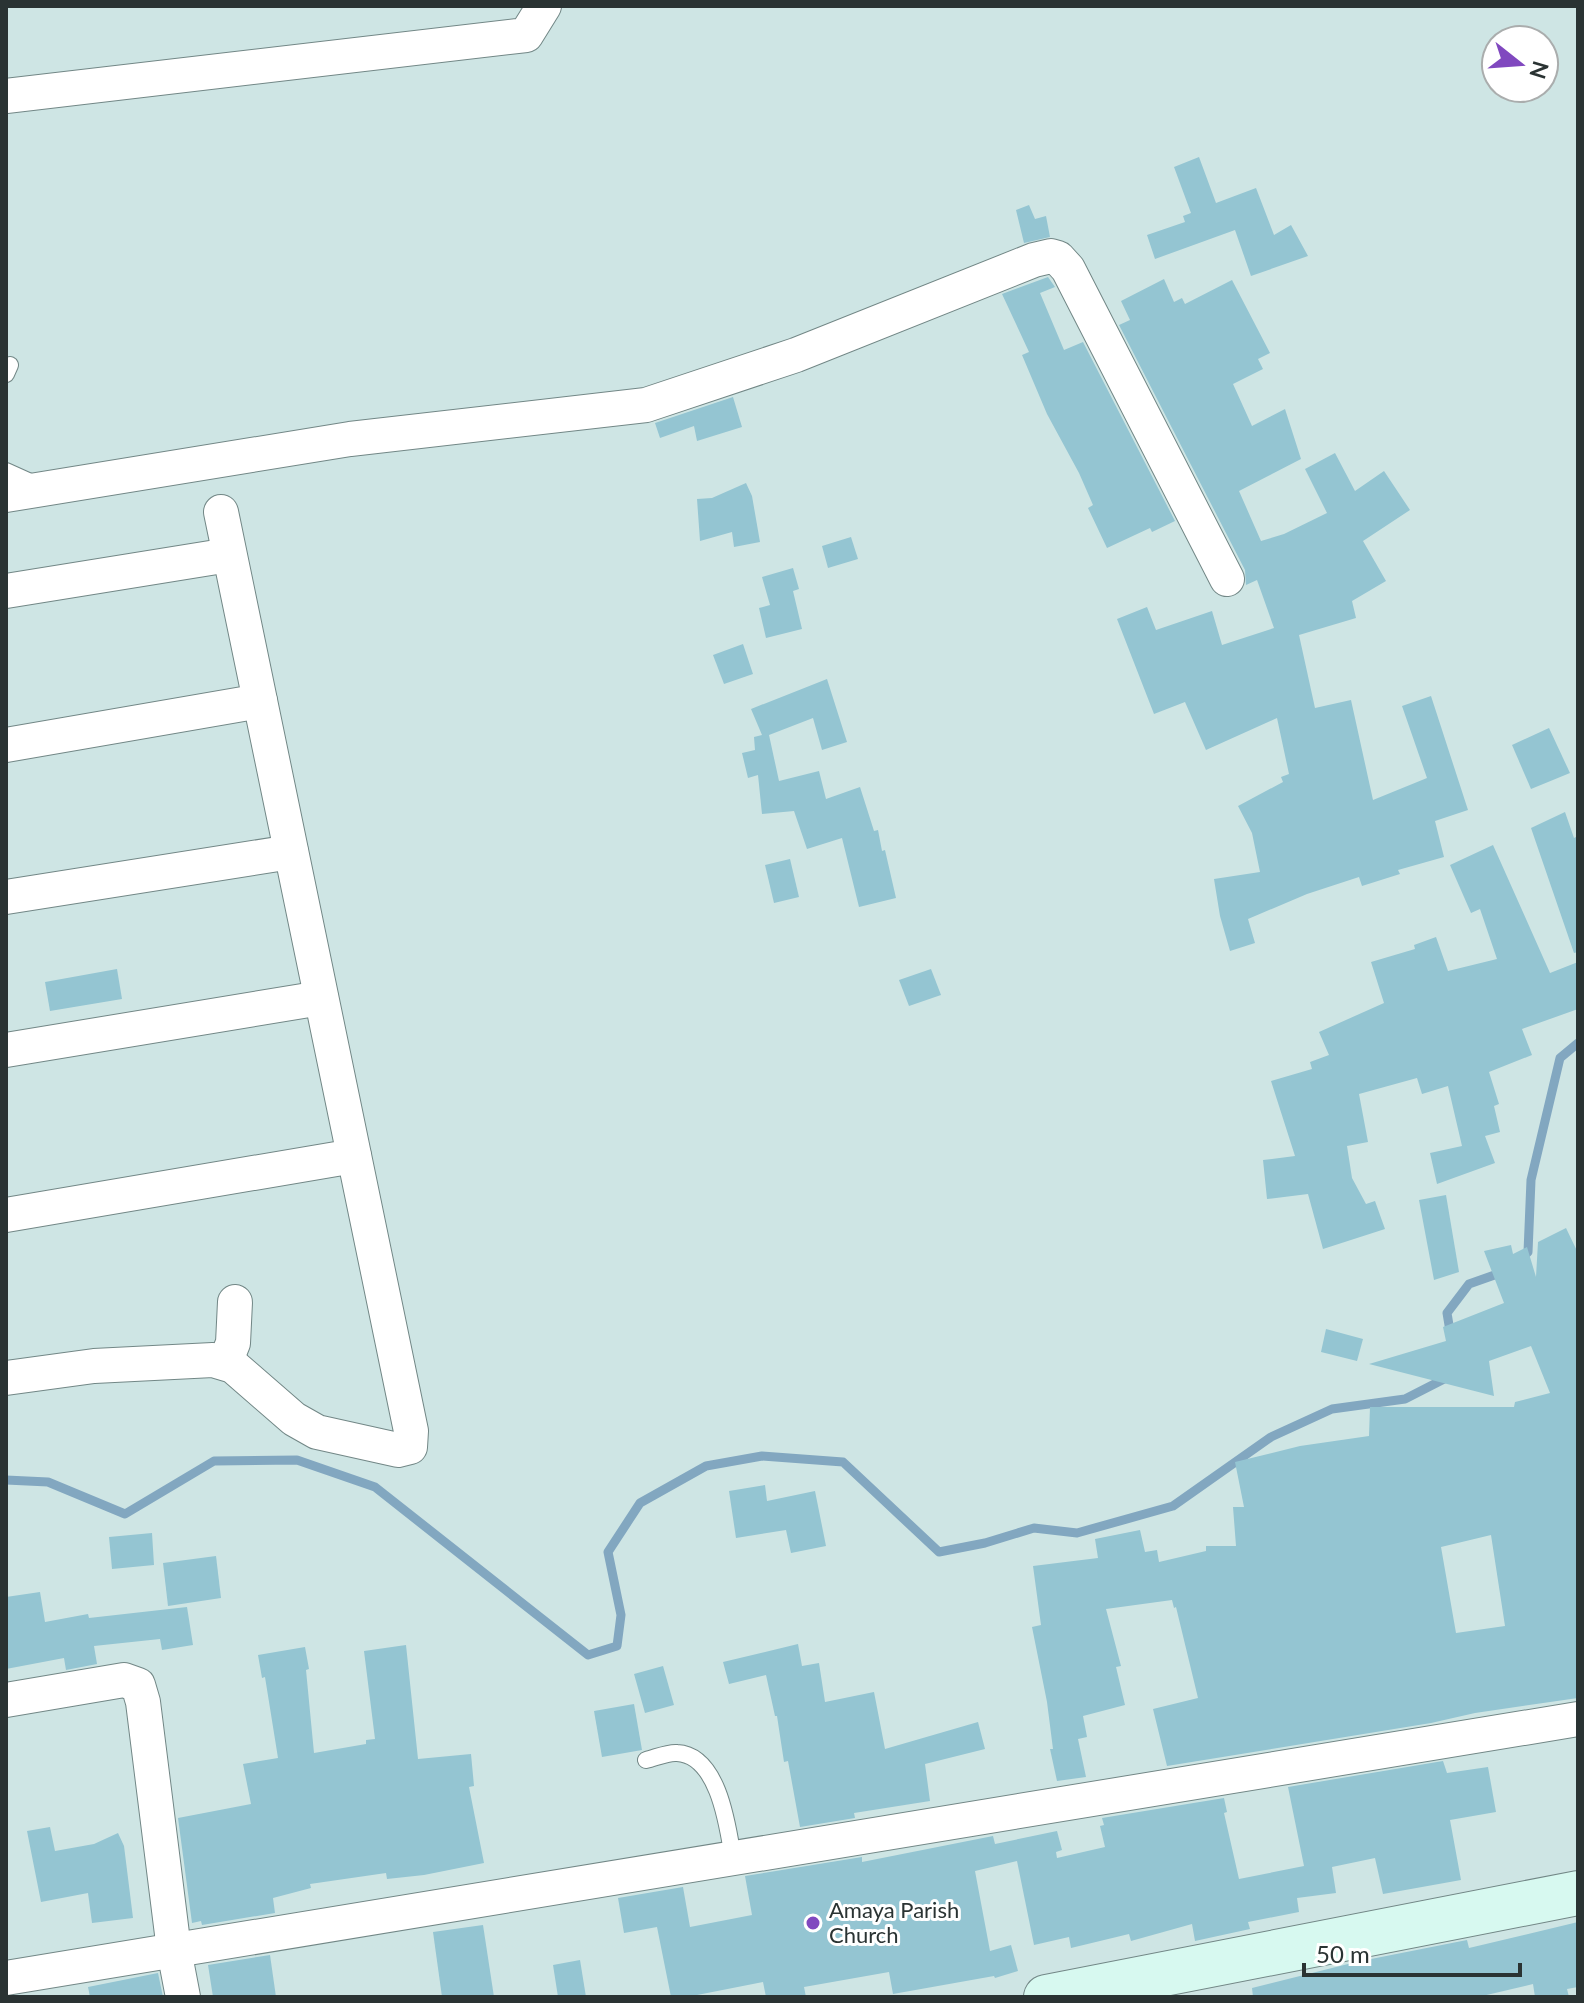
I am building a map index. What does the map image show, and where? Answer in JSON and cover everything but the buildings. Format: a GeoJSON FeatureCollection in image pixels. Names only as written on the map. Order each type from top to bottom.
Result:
{"type":"FeatureCollection","features":[{"type":"Feature","properties":{"kind":"street"},"geometry":{"type":"LineString","coordinates":[[6,96],[526,35],[544,6]]}},
{"type":"Feature","properties":{"kind":"street"},"geometry":{"type":"LineString","coordinates":[[6,495],[350,439],[646,405],[796,355],[1051,256],[1066,265],[1227,579]]}},
{"type":"Feature","properties":{"kind":"street"},"geometry":{"type":"LineString","coordinates":[[6,1378],[94,1366],[213,1360],[233,1366],[294,1419],[317,1432],[398,1450],[410,1447],[411,1431],[221,512]]}},
{"type":"Feature","properties":{"kind":"street"},"geometry":{"type":"LineString","coordinates":[[6,591],[229,555]]}},
{"type":"Feature","properties":{"kind":"street"},"geometry":{"type":"LineString","coordinates":[[6,745],[260,701]]}},
{"type":"Feature","properties":{"kind":"street"},"geometry":{"type":"LineString","coordinates":[[6,897],[291,852]]}},
{"type":"Feature","properties":{"kind":"street"},"geometry":{"type":"LineString","coordinates":[[6,1050],[321,998]]}},
{"type":"Feature","properties":{"kind":"street"},"geometry":{"type":"LineString","coordinates":[[6,1215],[354,1156]]}},
{"type":"Feature","properties":{"kind":"street"},"geometry":{"type":"LineString","coordinates":[[225,1363],[233,1343],[235,1302]]}},
{"type":"Feature","properties":{"kind":"street"},"geometry":{"type":"LineString","coordinates":[[6,1700],[124,1680],[138,1685],[143,1702],[174,1950],[183,1997]]}},
{"type":"Feature","properties":{"kind":"street"},"geometry":{"type":"LineString","coordinates":[[6,1978],[1578,1719]]}},
{"type":"Feature","properties":{"kind":"street"},"geometry":{"type":"LineString","coordinates":[[1046,1997],[1578,1893]]}},
{"type":"Feature","properties":{"kind":"lane"},"geometry":{"type":"LineString","coordinates":[[6,471],[47,489]]}},
{"type":"Feature","properties":{"kind":"lane"},"geometry":{"type":"LineString","coordinates":[[646,1760],[678,1753],[699,1762],[725,1809],[733,1858]]}},
{"type":"Feature","properties":{"kind":"waterway"},"geometry":{"type":"LineString","coordinates":[[1521,1259],[1528,1252],[1531,1180],[1560,1058],[1578,1043]]}},
{"type":"Feature","properties":{"kind":"waterway"},"geometry":{"type":"LineString","coordinates":[[1451,1337],[1447,1313],[1469,1284],[1503,1272]]}},
{"type":"Feature","properties":{"kind":"waterway"},"geometry":{"type":"LineString","coordinates":[[6,1480],[48,1482],[125,1514],[214,1461],[297,1460],[375,1487],[588,1655],[617,1646],[621,1615],[608,1552],[640,1503],[706,1466],[762,1456],[843,1462],[939,1552],[985,1543],[1034,1528],[1077,1533],[1173,1506],[1271,1437],[1332,1409],[1405,1399],[1448,1377]]}},
{"type":"Feature","properties":{"kind":"place","name":"Amaya Parish Church"},"geometry":{"type":"Point","coordinates":[813,1923]}}]}
